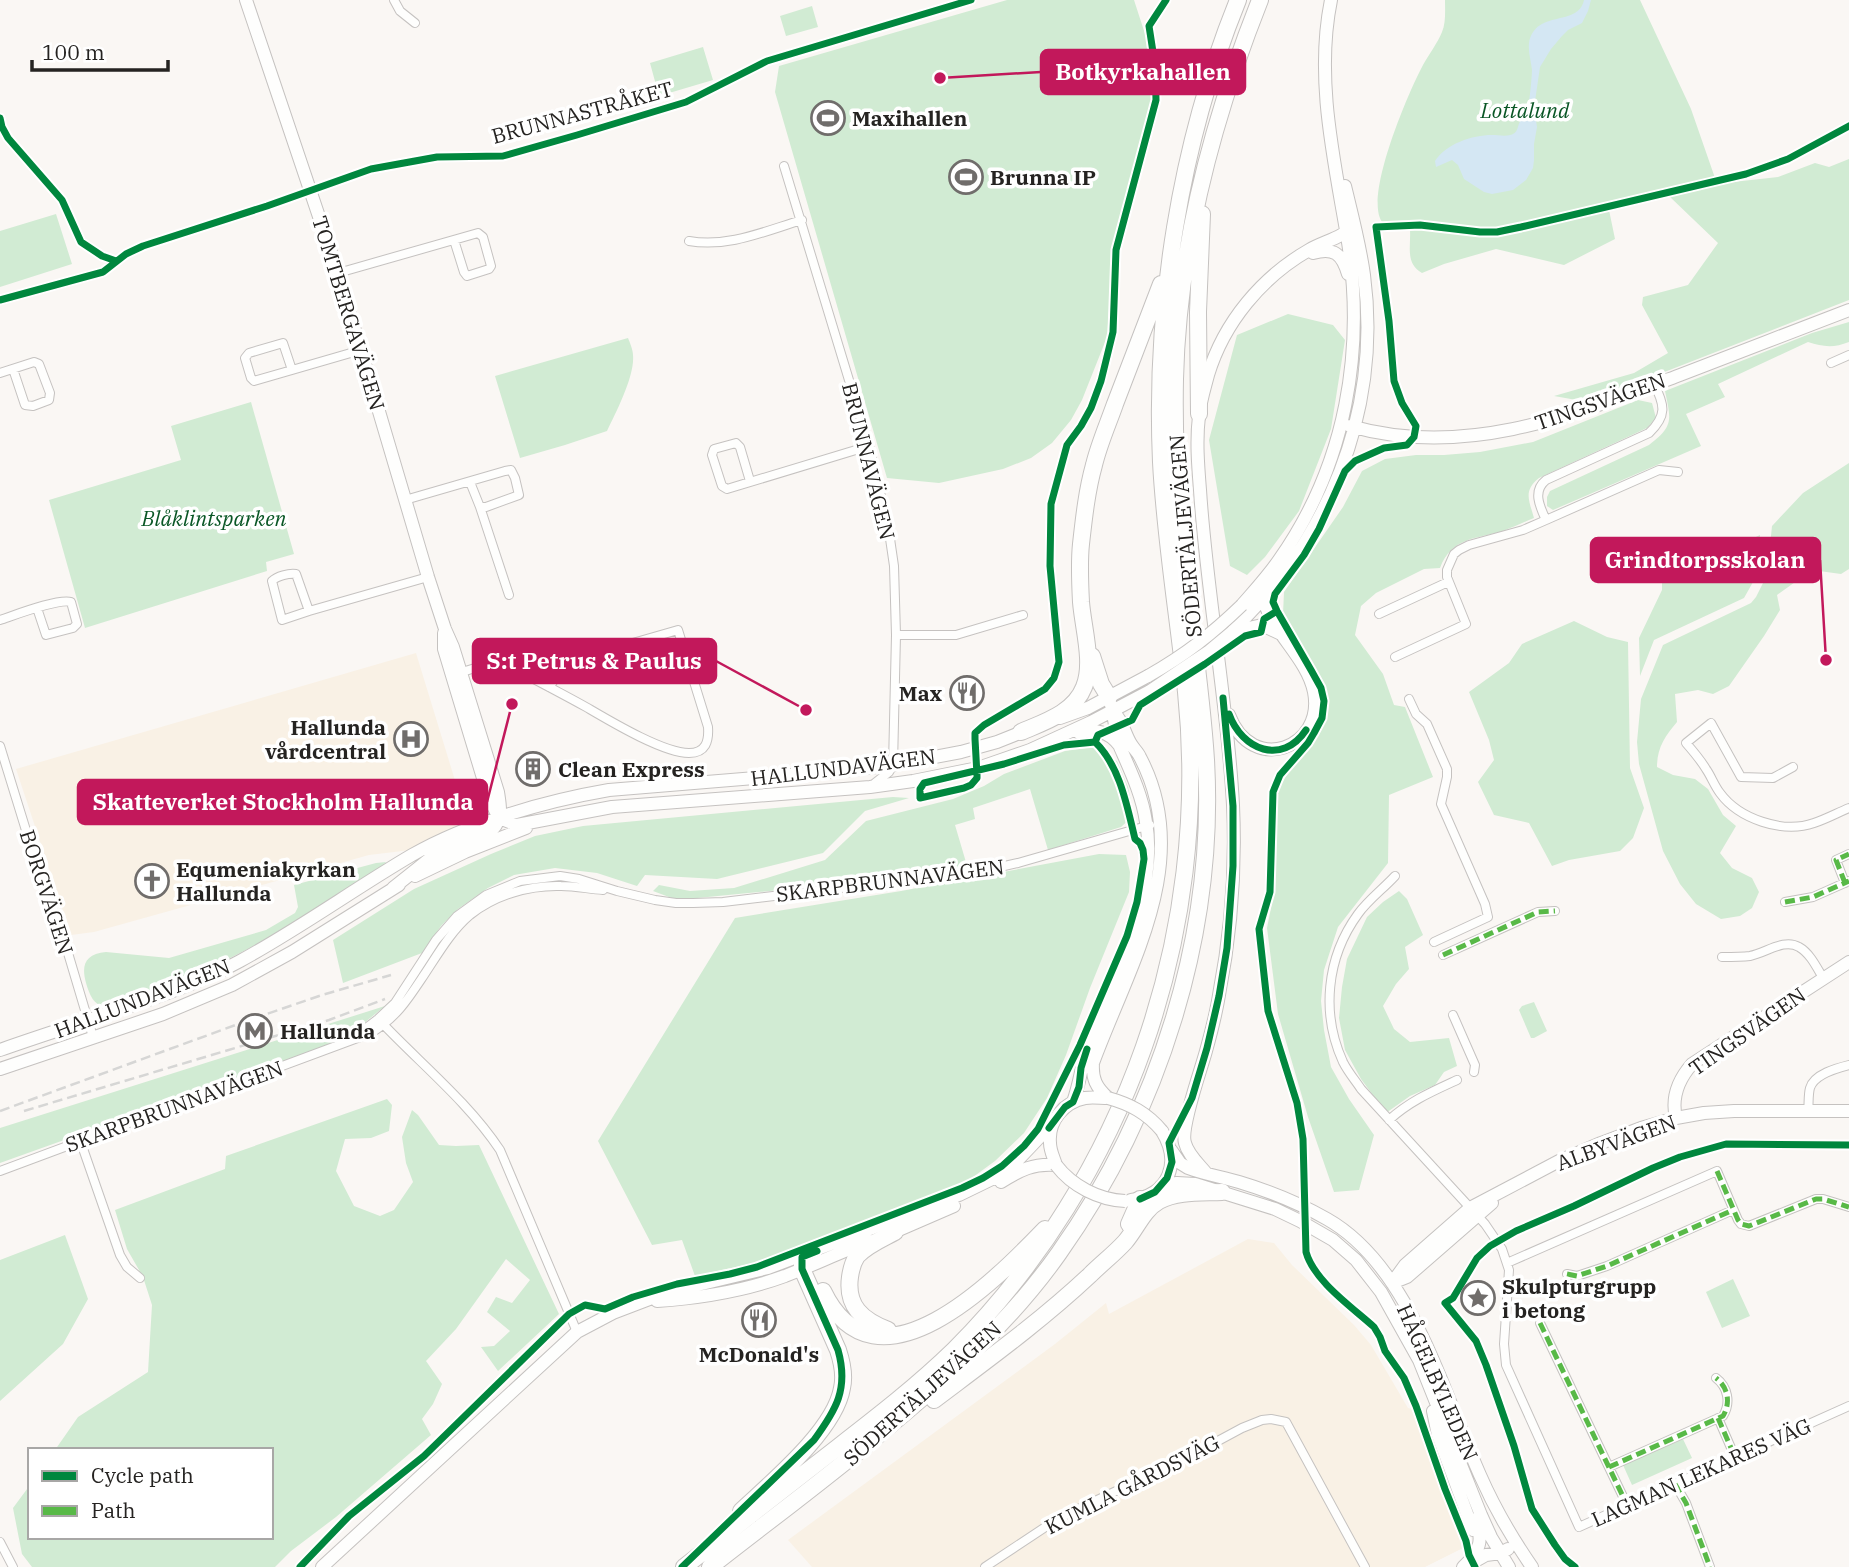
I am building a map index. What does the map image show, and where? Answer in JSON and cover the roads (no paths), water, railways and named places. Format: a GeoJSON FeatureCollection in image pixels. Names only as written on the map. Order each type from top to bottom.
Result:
{"type":"FeatureCollection","features":[{"type":"Feature","properties":{"kind":"highway"},"geometry":{"type":"LineString","coordinates":[[683,1567],[907,1392],[953,1351],[997,1304],[1039,1252],[1091,1167],[1112,1125],[1143,1049],[1172,952],[1190,824],[1190,752],[1186,694],[1166,527],[1161,460],[1160,377],[1169,266],[1179,206],[1200,115],[1225,32],[1238,0]]}},
{"type":"Feature","properties":{"kind":"highway","name":"SÖDERTÄLJEVÄGEN"},"geometry":{"type":"LineString","coordinates":[[710,1567],[841,1466],[918,1402],[986,1340],[1059,1252],[1088,1207],[1122,1148],[1152,1081],[1175,1015],[1193,943],[1201,893],[1206,825],[1206,765],[1201,697],[1175,459],[1175,377],[1180,306],[1189,238],[1217,120],[1260,0]]}},
{"type":"Feature","properties":{"kind":"highway"},"geometry":{"type":"LineString","coordinates":[[1199,414],[1198,312],[1205,169]]}},
{"type":"Feature","properties":{"kind":"highway"},"geometry":{"type":"LineString","coordinates":[[1021,732],[1056,716],[1076,702],[1083,690],[1087,673],[1086,637],[1081,604],[1080,548],[1089,485],[1094,462],[1169,266]]}},
{"type":"Feature","properties":{"kind":"highway"},"geometry":{"type":"LineString","coordinates":[[1086,637],[1101,684],[1111,704]]}},
{"type":"Feature","properties":{"kind":"highway"},"geometry":{"type":"LineString","coordinates":[[841,1466],[894,1431],[1040,1319],[1125,1242],[1148,1209],[1163,1199],[1182,1194],[1222,1192]]}},
{"type":"Feature","properties":{"kind":"highway"},"geometry":{"type":"LineString","coordinates":[[1107,1258],[1127,1228],[1132,1200]]}},
{"type":"Feature","properties":{"kind":"highway"},"geometry":{"type":"LineString","coordinates":[[805,1264],[832,1309],[851,1326],[861,1331],[887,1336],[904,1333],[932,1322],[980,1291],[1012,1263],[1070,1202]]}},
{"type":"Feature","properties":{"kind":"highway"},"geometry":{"type":"LineString","coordinates":[[894,1232],[867,1247],[857,1257],[851,1268],[849,1293],[853,1305],[863,1317],[886,1330],[904,1333]]}},
{"type":"Feature","properties":{"kind":"highway"},"geometry":{"type":"LineString","coordinates":[[683,1567],[814,1440],[830,1418],[839,1399],[843,1377],[840,1357],[805,1264]]}},
{"type":"Feature","properties":{"kind":"main road","name":"TOMTBERGAVÄGEN"},"geometry":{"type":"LineString","coordinates":[[246,0],[338,273],[428,577],[444,629],[453,647],[457,674],[499,818]]}},
{"type":"Feature","properties":{"kind":"main road","name":"HALLUNDAVÄGEN"},"geometry":{"type":"LineString","coordinates":[[0,1050],[177,989],[238,962],[413,855],[454,835],[499,818],[576,795],[609,790],[851,770],[961,752],[997,742],[1088,708],[1135,700],[1199,659],[1232,632],[1288,569],[1322,511],[1356,427],[1364,389],[1367,338],[1364,274],[1340,204],[1325,84],[1324,51],[1331,0]]}},
{"type":"Feature","properties":{"kind":"main road","name":"HALLUNDAVÄGEN"},"geometry":{"type":"LineString","coordinates":[[499,818],[517,825],[612,807],[870,786],[913,781],[978,768],[1033,749],[1111,704],[1148,676],[1201,643],[1242,605],[1279,561],[1311,507],[1327,470],[1342,423],[1350,379],[1353,314],[1350,228]]}},
{"type":"Feature","properties":{"kind":"main road"},"geometry":{"type":"LineString","coordinates":[[1206,1173],[1188,1152],[1184,1134],[1207,1048],[1227,948],[1232,880],[1233,806],[1203,528],[1198,465],[1199,414],[1208,375],[1224,337],[1253,295],[1290,263],[1350,228]]}},
{"type":"Feature","properties":{"kind":"main road"},"geometry":{"type":"LineString","coordinates":[[1290,263],[1320,251],[1332,251],[1344,262],[1352,286]]}},
{"type":"Feature","properties":{"kind":"main road","name":"TINGSVÄGEN"},"geometry":{"type":"LineString","coordinates":[[1342,423],[1379,432],[1431,438],[1498,432],[1546,422],[1849,310]]}},
{"type":"Feature","properties":{"kind":"main road"},"geometry":{"type":"LineString","coordinates":[[1223,698],[1239,734],[1260,749],[1269,750],[1291,745],[1309,727],[1314,712],[1314,692],[1305,669],[1282,635],[1263,599],[1262,587],[1265,578]]}},
{"type":"Feature","properties":{"kind":"main road"},"geometry":{"type":"LineString","coordinates":[[1232,632],[1248,626],[1262,625],[1282,635]]}},
{"type":"Feature","properties":{"kind":"main road"},"geometry":{"type":"LineString","coordinates":[[1073,1102],[1086,1052],[1126,952],[1141,903],[1149,865],[1153,824],[1159,809],[1127,716],[1135,700]]}},
{"type":"Feature","properties":{"kind":"main road"},"geometry":{"type":"LineString","coordinates":[[1099,1095],[1093,1078],[1093,1062],[1144,937],[1157,886],[1162,842],[1121,748],[1113,724],[1111,704]]}},
{"type":"Feature","properties":{"kind":"main road"},"geometry":{"type":"LineString","coordinates":[[1111,704],[1130,743],[1140,756]]}},
{"type":"Feature","properties":{"kind":"main road"},"geometry":{"type":"LineString","coordinates":[[1033,749],[1092,731],[1109,734],[1121,748]]}},
{"type":"Feature","properties":{"kind":"main road"},"geometry":{"type":"LineString","coordinates":[[454,835],[484,817],[493,795],[510,804],[519,805],[576,795]]}},
{"type":"Feature","properties":{"kind":"main road","name":"HALLUNDAVÄGEN"},"geometry":{"type":"LineString","coordinates":[[393,888],[432,857],[493,829],[499,818]]}},
{"type":"Feature","properties":{"kind":"main road","name":"HALLUNDAVÄGEN"},"geometry":{"type":"LineString","coordinates":[[0,1069],[163,1014],[232,985],[292,952],[393,888],[465,852],[550,820]]}},
{"type":"Feature","properties":{"kind":"main road","name":"TINGSVÄGEN"},"geometry":{"type":"LineString","coordinates":[[1676,1118],[1674,1102],[1678,1084],[1692,1064],[1849,962]]}},
{"type":"Feature","properties":{"kind":"main road"},"geometry":{"type":"LineString","coordinates":[[805,1264],[979,1186],[1014,1164],[1065,1107],[1073,1102],[1099,1095],[1122,1101],[1146,1115],[1162,1131],[1170,1147]]}},
{"type":"Feature","properties":{"kind":"main road"},"geometry":{"type":"LineString","coordinates":[[1052,1124],[1049,1144],[1056,1165],[1070,1179],[1084,1190],[1108,1199],[1132,1200],[1161,1186],[1167,1178],[1170,1169],[1170,1147],[1192,1098]]}},
{"type":"Feature","properties":{"kind":"main road","name":"ALBYVÄGEN"},"geometry":{"type":"LineString","coordinates":[[1381,1292],[1392,1283],[1405,1265],[1512,1186],[1601,1143],[1641,1128],[1704,1113],[1849,1111]]}},
{"type":"Feature","properties":{"kind":"main road","name":"HÅGELBYLEDEN"},"geometry":{"type":"LineString","coordinates":[[1170,1147],[1180,1163],[1188,1168],[1269,1191],[1327,1219],[1359,1242],[1374,1258],[1392,1283],[1429,1350],[1492,1502],[1532,1567]]}},
{"type":"Feature","properties":{"kind":"main road"},"geometry":{"type":"LineString","coordinates":[[322,1567],[577,1332],[613,1313],[668,1292],[805,1264],[894,1232],[969,1199],[1023,1169],[1045,1164],[1056,1165]]}},
{"type":"Feature","properties":{"kind":"main road","name":"HÅGELBYLEDEN"},"geometry":{"type":"LineString","coordinates":[[1161,1186],[1195,1184],[1275,1209],[1333,1240],[1364,1269],[1381,1292],[1419,1360],[1477,1505],[1491,1537],[1509,1567]]}},
{"type":"Feature","properties":{"kind":"main road"},"geometry":{"type":"LineString","coordinates":[[1419,1360],[1423,1384],[1480,1533],[1476,1554],[1463,1567]]}},
{"type":"Feature","properties":{"kind":"main road"},"geometry":{"type":"LineString","coordinates":[[1433,1411],[1437,1435],[1474,1533],[1473,1547],[1468,1555],[1452,1567]]}},
{"type":"Feature","properties":{"kind":"main road"},"geometry":{"type":"LineString","coordinates":[[1463,1567],[1517,1544]]}},
{"type":"Feature","properties":{"kind":"main road"},"geometry":{"type":"LineString","coordinates":[[1492,1567],[1501,1553]]}},
{"type":"Feature","properties":{"kind":"street"},"geometry":{"type":"LineString","coordinates":[[394,0],[400,11],[415,23]]}},
{"type":"Feature","properties":{"kind":"street","name":"BRUNNAVÄGEN"},"geometry":{"type":"LineString","coordinates":[[784,166],[869,446],[888,525],[894,566],[896,635],[892,765]]}},
{"type":"Feature","properties":{"kind":"street"},"geometry":{"type":"LineString","coordinates":[[690,241],[721,243],[802,220]]}},
{"type":"Feature","properties":{"kind":"street"},"geometry":{"type":"LineString","coordinates":[[338,273],[478,233],[483,237],[491,266],[489,270],[467,276],[454,240]]}},
{"type":"Feature","properties":{"kind":"street"},"geometry":{"type":"LineString","coordinates":[[292,370],[284,343],[249,353],[245,358],[251,378],[257,381],[361,350]]}},
{"type":"Feature","properties":{"kind":"street"},"geometry":{"type":"LineString","coordinates":[[1831,363],[1849,355]]}},
{"type":"Feature","properties":{"kind":"street"},"geometry":{"type":"LineString","coordinates":[[0,373],[34,362],[39,364],[50,393],[49,400],[33,406],[25,405],[13,369]]}},
{"type":"Feature","properties":{"kind":"street"},"geometry":{"type":"LineString","coordinates":[[1546,520],[1539,505],[1538,491],[1541,484],[1649,433],[1660,423],[1664,408],[1654,384]]}},
{"type":"Feature","properties":{"kind":"street"},"geometry":{"type":"LineString","coordinates":[[750,481],[740,447],[736,443],[714,449],[712,455],[722,486],[727,489],[869,446]]}},
{"type":"Feature","properties":{"kind":"street"},"geometry":{"type":"LineString","coordinates":[[405,500],[511,470],[519,495],[480,507]]}},
{"type":"Feature","properties":{"kind":"street"},"geometry":{"type":"LineString","coordinates":[[1395,657],[1466,624],[1448,582],[1447,570],[1450,561],[1459,550],[1523,530],[1659,470],[1678,471]]}},
{"type":"Feature","properties":{"kind":"street"},"geometry":{"type":"LineString","coordinates":[[470,481],[509,595]]}},
{"type":"Feature","properties":{"kind":"street"},"geometry":{"type":"LineString","coordinates":[[309,611],[296,574],[272,581],[282,620],[428,577]]}},
{"type":"Feature","properties":{"kind":"street"},"geometry":{"type":"LineString","coordinates":[[1378,614],[1448,582]]}},
{"type":"Feature","properties":{"kind":"street"},"geometry":{"type":"LineString","coordinates":[[0,620],[37,608],[68,600],[71,602],[77,624],[73,628],[46,635],[37,608]]}},
{"type":"Feature","properties":{"kind":"street"},"geometry":{"type":"LineString","coordinates":[[896,635],[956,635],[1023,615]]}},
{"type":"Feature","properties":{"kind":"street"},"geometry":{"type":"LineString","coordinates":[[457,674],[491,663],[505,664],[654,743],[689,753],[706,746],[709,738],[678,630],[570,661],[549,687]]}},
{"type":"Feature","properties":{"kind":"street"},"geometry":{"type":"LineString","coordinates":[[1409,699],[1416,714],[1427,724],[1447,769],[1441,804],[1488,912],[1488,917],[1434,942]]}},
{"type":"Feature","properties":{"kind":"street"},"geometry":{"type":"LineString","coordinates":[[1793,767],[1773,778],[1741,777],[1711,723],[1686,743],[1706,769],[1720,794],[1756,820],[1775,825],[1800,826],[1813,824],[1849,808]]}},
{"type":"Feature","properties":{"kind":"street","name":"BORGVÄGEN"},"geometry":{"type":"LineString","coordinates":[[0,748],[93,1037]]}},
{"type":"Feature","properties":{"kind":"street"},"geometry":{"type":"LineString","coordinates":[[870,786],[885,777],[892,765],[913,781]]}},
{"type":"Feature","properties":{"kind":"street","name":"SKARPBRUNNAVÄGEN"},"geometry":{"type":"LineString","coordinates":[[0,1171],[371,1033],[381,1022],[402,1008],[456,930],[470,915],[505,895],[525,889],[562,886],[617,891],[676,903],[703,903],[957,874],[1018,863],[1153,824]]}},
{"type":"Feature","properties":{"kind":"street"},"geometry":{"type":"LineString","coordinates":[[1785,902],[1813,897],[1847,882],[1836,860],[1849,854]]}},
{"type":"Feature","properties":{"kind":"street","name":"LAGMAN LEKARES VÄG"},"geometry":{"type":"LineString","coordinates":[[1395,876],[1358,914],[1334,961],[1329,1003],[1335,1041],[1344,1064],[1361,1089],[1497,1240],[1509,1270],[1504,1344],[1506,1365],[1579,1527],[1849,1406]]}},
{"type":"Feature","properties":{"kind":"street"},"geometry":{"type":"LineString","coordinates":[[1443,956],[1538,912],[1555,911]]}},
{"type":"Feature","properties":{"kind":"street"},"geometry":{"type":"LineString","coordinates":[[1722,957],[1752,956],[1781,945],[1799,946],[1824,978]]}},
{"type":"Feature","properties":{"kind":"street"},"geometry":{"type":"LineString","coordinates":[[1453,1015],[1475,1065],[1474,1072]]}},
{"type":"Feature","properties":{"kind":"street"},"geometry":{"type":"LineString","coordinates":[[381,1022],[469,1110],[500,1150],[577,1332]]}},
{"type":"Feature","properties":{"kind":"street"},"geometry":{"type":"LineString","coordinates":[[1808,1112],[1813,1082],[1833,1070],[1849,1065]]}},
{"type":"Feature","properties":{"kind":"street"},"geometry":{"type":"LineString","coordinates":[[1389,1120],[1405,1106],[1457,1080]]}},
{"type":"Feature","properties":{"kind":"street"},"geometry":{"type":"LineString","coordinates":[[80,1140],[120,1255],[127,1267],[140,1278]]}},
{"type":"Feature","properties":{"kind":"street"},"geometry":{"type":"LineString","coordinates":[[1507,1263],[1717,1171],[1732,1210],[1741,1224],[1749,1226],[1816,1199],[1849,1206]]}},
{"type":"Feature","properties":{"kind":"street"},"geometry":{"type":"LineString","coordinates":[[1567,1274],[1577,1276],[1607,1266],[1732,1210]]}},
{"type":"Feature","properties":{"kind":"street"},"geometry":{"type":"LineString","coordinates":[[1540,1322],[1626,1505]]}},
{"type":"Feature","properties":{"kind":"street"},"geometry":{"type":"LineString","coordinates":[[1609,1467],[1723,1416],[1729,1398],[1721,1381],[1716,1378]]}},
{"type":"Feature","properties":{"kind":"street"},"geometry":{"type":"LineString","coordinates":[[1718,1418],[1735,1457]]}},
{"type":"Feature","properties":{"kind":"street","name":"KUMLA GÅRDSVÄG"},"geometry":{"type":"LineString","coordinates":[[985,1567],[1059,1518],[1253,1423],[1271,1419],[1286,1422],[1365,1567]]}},
{"type":"Feature","properties":{"kind":"street"},"geometry":{"type":"LineString","coordinates":[[1675,1484],[1686,1503],[1710,1567]]}},
{"type":"Feature","properties":{"kind":"street"},"geometry":{"type":"LineString","coordinates":[[0,1542],[13,1567]]}},
{"type":"Feature","properties":{"kind":"water"},"geometry":{"type":"Polygon","coordinates":[[[1584,0],[1591,0],[1582,23],[1562,36],[1540,67],[1534,108],[1537,127],[1534,160],[1526,180],[1513,190],[1492,194],[1464,179],[1458,165],[1452,160],[1436,167],[1435,161],[1440,155],[1460,142],[1476,137],[1515,133],[1528,109],[1532,70],[1529,43],[1533,32],[1548,21],[1574,14],[1584,0]]]}},
{"type":"Feature","properties":{"kind":"railway"},"geometry":{"type":"LineString","coordinates":[[0,1111],[252,1019],[391,975]]}},
{"type":"Feature","properties":{"kind":"railway"},"geometry":{"type":"LineString","coordinates":[[24,1111],[329,1020],[385,999]]}},
{"type":"Feature","properties":{"kind":"place","name":"Botkyrkahallen"},"geometry":{"type":"Point","coordinates":[940,78]}},
{"type":"Feature","properties":{"kind":"place","name":"Maxihallen"},"geometry":{"type":"Point","coordinates":[828,118]}},
{"type":"Feature","properties":{"kind":"place","name":"Brunna IP"},"geometry":{"type":"Point","coordinates":[966,177]}},
{"type":"Feature","properties":{"kind":"place","name":"Grindtorpsskolan"},"geometry":{"type":"Point","coordinates":[1826,660]}},
{"type":"Feature","properties":{"kind":"place","name":"Max"},"geometry":{"type":"Point","coordinates":[967,693]}},
{"type":"Feature","properties":{"kind":"place","name":"Skatteverket Stockholm Hallunda"},"geometry":{"type":"Point","coordinates":[512,704]}},
{"type":"Feature","properties":{"kind":"place","name":"S:t Petrus & Paulus"},"geometry":{"type":"Point","coordinates":[806,710]}},
{"type":"Feature","properties":{"kind":"place","name":"Hallunda vårdcentral"},"geometry":{"type":"Point","coordinates":[411,739]}},
{"type":"Feature","properties":{"kind":"place","name":"Clean Express"},"geometry":{"type":"Point","coordinates":[533,769]}},
{"type":"Feature","properties":{"kind":"place","name":"Equmeniakyrkan Hallunda"},"geometry":{"type":"Point","coordinates":[152,881]}},
{"type":"Feature","properties":{"kind":"place","name":"Hallunda"},"geometry":{"type":"Point","coordinates":[255,1031]}},
{"type":"Feature","properties":{"kind":"place","name":"Skulpturgrupp i betong"},"geometry":{"type":"Point","coordinates":[1478,1298]}},
{"type":"Feature","properties":{"kind":"place","name":"McDonald's"},"geometry":{"type":"Point","coordinates":[759,1320]}},
{"type":"Feature","properties":{"kind":"park label","name":"Lottalund"},"geometry":{"type":"Point","coordinates":[1525,110]}},
{"type":"Feature","properties":{"kind":"park label","name":"Blåklintsparken"},"geometry":{"type":"Point","coordinates":[214,518]}}]}
